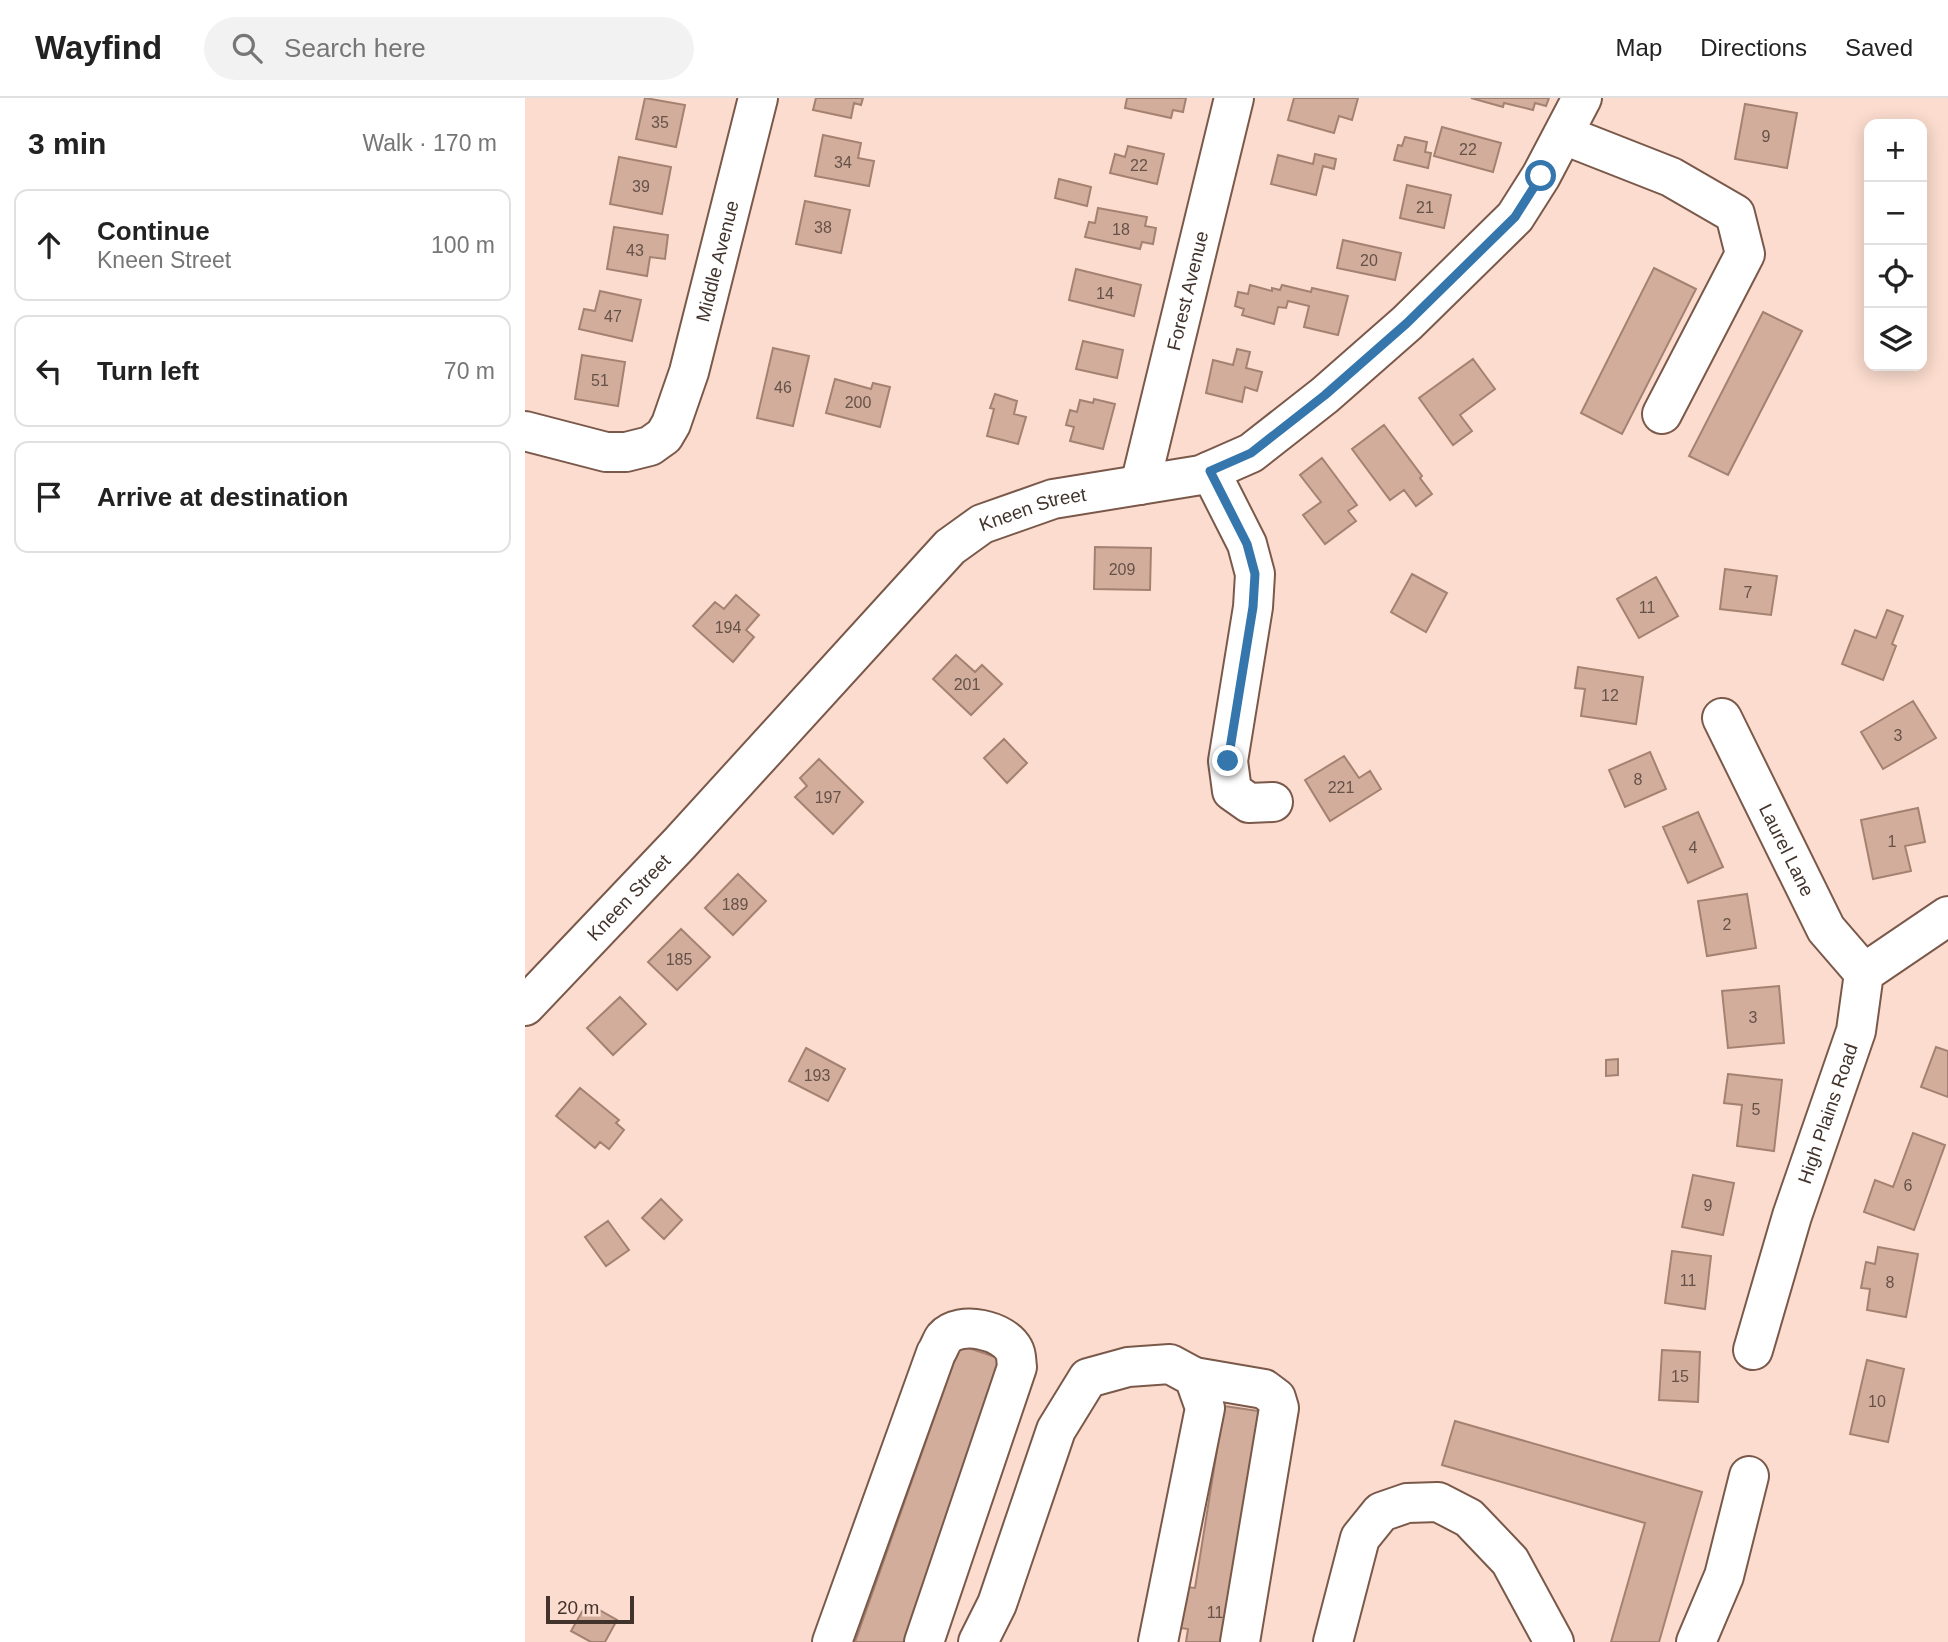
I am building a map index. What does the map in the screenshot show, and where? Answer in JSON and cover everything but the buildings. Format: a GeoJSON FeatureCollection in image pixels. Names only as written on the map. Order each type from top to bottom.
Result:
{"type":"FeatureCollection","features":[{"type":"Feature","properties":{"kind":"street","name":"Middle Avenue"},"geometry":{"type":"LineString","coordinates":[[525,431],[606,452],[626,452],[650,446],[664,436],[671,424],[689,372],[758,98]]}},
{"type":"Feature","properties":{"kind":"street","name":"Forest Avenue"},"geometry":{"type":"LineString","coordinates":[[1140,485],[1234,98]]}},
{"type":"Feature","properties":{"kind":"street","name":"Kneen Street"},"geometry":{"type":"LineString","coordinates":[[525,1006],[680,843],[950,547],[982,524],[1053,499],[1202,475],[1251,453],[1325,395],[1407,323],[1515,217],[1564,135],[1582,98]]}},
{"type":"Feature","properties":{"kind":"street"},"geometry":{"type":"LineString","coordinates":[[1564,135],[1671,177],[1735,214],[1745,254],[1663,414]]}},
{"type":"Feature","properties":{"kind":"street"},"geometry":{"type":"LineString","coordinates":[[1210,471],[1247,544],[1255,574],[1253,607],[1228,761],[1232,791],[1249,803],[1273,802]]}},
{"type":"Feature","properties":{"kind":"street","name":"Laurel Lane"},"geometry":{"type":"LineString","coordinates":[[1723,718],[1826,929],[1864,973]]}},
{"type":"Feature","properties":{"kind":"street"},"geometry":{"type":"LineString","coordinates":[[1864,973],[1948,916]]}},
{"type":"Feature","properties":{"kind":"street","name":"High Plains Road"},"geometry":{"type":"LineString","coordinates":[[1753,1350],[1793,1216],[1856,1031],[1864,973]]}},
{"type":"Feature","properties":{"kind":"street"},"geometry":{"type":"LineString","coordinates":[[832,1642],[936,1353],[945,1337],[961,1328],[980,1330],[1005,1339],[1015,1351],[1017,1367],[924,1642]]}},
{"type":"Feature","properties":{"kind":"street"},"geometry":{"type":"LineString","coordinates":[[978,1642],[997,1604],[1056,1430],[1089,1378],[1128,1367],[1170,1364],[1194,1377],[1264,1389],[1276,1398],[1279,1408],[1240,1642]]}},
{"type":"Feature","properties":{"kind":"street"},"geometry":{"type":"LineString","coordinates":[[1158,1642],[1205,1408],[1194,1377]]}},
{"type":"Feature","properties":{"kind":"street"},"geometry":{"type":"LineString","coordinates":[[1696,1642],[1724,1576],[1749,1476]]}},
{"type":"Feature","properties":{"kind":"street"},"geometry":{"type":"LineString","coordinates":[[1333,1642],[1360,1538],[1381,1512],[1407,1503],[1438,1503],[1469,1518],[1510,1561],[1554,1642]]}},
{"type":"Feature","properties":{"kind":"route"},"geometry":{"type":"LineString","coordinates":[[1228,761],[1253,607],[1255,574],[1247,544],[1210,471],[1251,453],[1325,395],[1407,323],[1515,217],[1541,176]]}}]}
